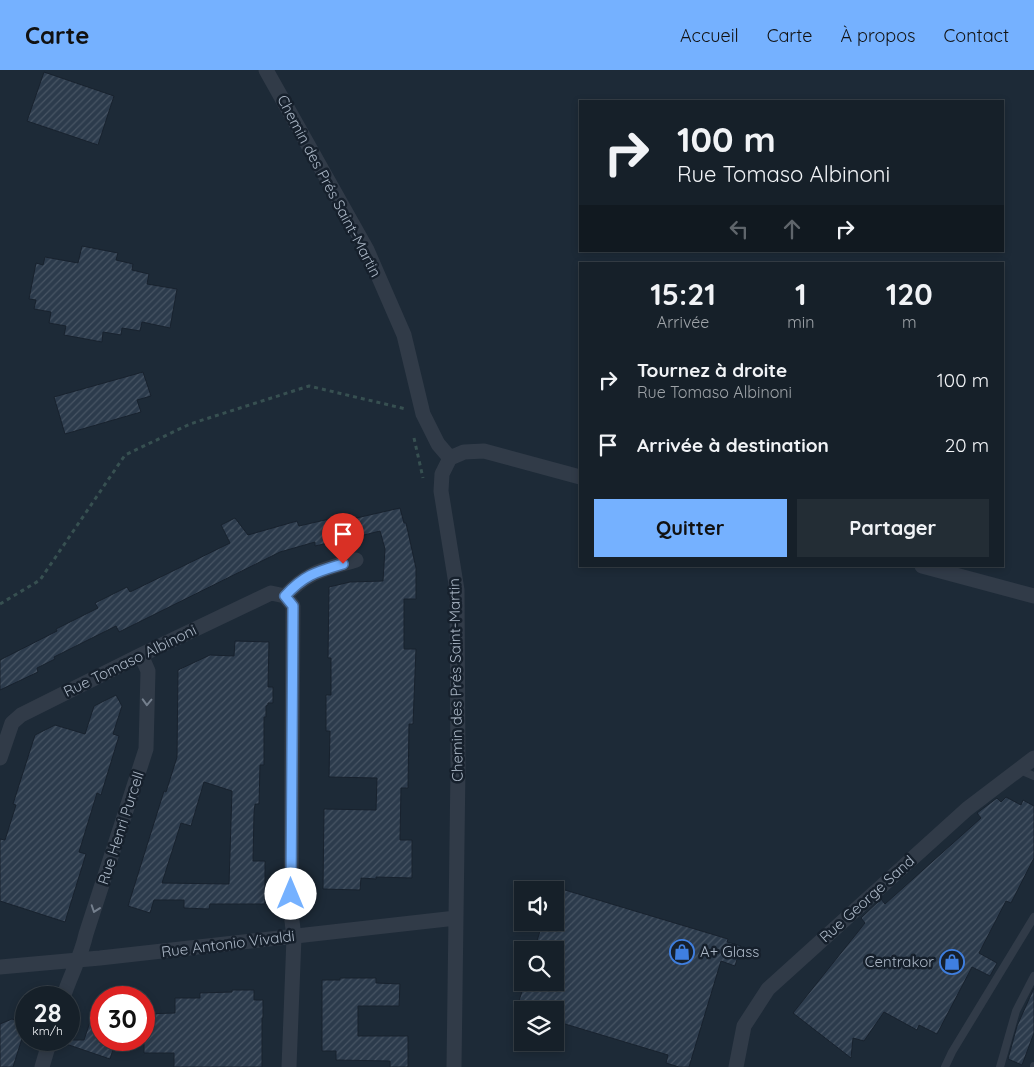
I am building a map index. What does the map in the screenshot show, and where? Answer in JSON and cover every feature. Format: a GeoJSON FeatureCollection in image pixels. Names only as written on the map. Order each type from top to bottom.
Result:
{"type":"FeatureCollection","features":[{"type":"Feature","properties":{"kind":"street","name":"Chemin des Prés Saint-Martin"},"geometry":{"type":"LineString","coordinates":[[266,70],[367,250],[404,335],[423,414],[438,444],[450,458],[442,474],[441,491],[457,590],[458,767],[454,1067]]}},
{"type":"Feature","properties":{"kind":"street"},"geometry":{"type":"LineString","coordinates":[[450,458],[464,452],[484,451],[579,477]]}},
{"type":"Feature","properties":{"kind":"street"},"geometry":{"type":"LineString","coordinates":[[289,1067],[294,937],[291,913],[293,606],[285,596],[297,582],[316,572],[356,560]]}},
{"type":"Feature","properties":{"kind":"street"},"geometry":{"type":"LineString","coordinates":[[926,567],[1034,596]]}},
{"type":"Feature","properties":{"kind":"street","name":"Rue Tomaso Albinoni"},"geometry":{"type":"LineString","coordinates":[[0,758],[12,723],[21,716],[141,655],[271,593],[285,596]]}},
{"type":"Feature","properties":{"kind":"street","name":"Rue Henri Purcell"},"geometry":{"type":"LineString","coordinates":[[67,986],[79,960],[146,749],[148,670],[141,655]]}},
{"type":"Feature","properties":{"kind":"street","name":"Rue George Sand"},"geometry":{"type":"LineString","coordinates":[[736,1067],[744,1026],[768,989],[967,809],[1034,758]]}},
{"type":"Feature","properties":{"kind":"street","name":"Rue Antonio Vivaldi"},"geometry":{"type":"LineString","coordinates":[[0,967],[294,937],[456,918]]}},
{"type":"Feature","properties":{"kind":"street"},"geometry":{"type":"LineString","coordinates":[[42,1067],[47,1051]]}},
{"type":"Feature","properties":{"kind":"lane"},"geometry":{"type":"LineString","coordinates":[[1018,769],[1034,776]]}},
{"type":"Feature","properties":{"kind":"lane"},"geometry":{"type":"LineString","coordinates":[[944,1067],[1034,917]]}},
{"type":"Feature","properties":{"kind":"lane"},"geometry":{"type":"LineString","coordinates":[[1000,1067],[1016,1011],[1034,976]]}},
{"type":"Feature","properties":{"kind":"lane"},"geometry":{"type":"LineString","coordinates":[[1026,991],[1034,994]]}},
{"type":"Feature","properties":{"kind":"path"},"geometry":{"type":"LineString","coordinates":[[0,604],[40,580],[125,455],[190,424],[309,386],[407,410]]}},
{"type":"Feature","properties":{"kind":"path"},"geometry":{"type":"LineString","coordinates":[[405,401],[409,416]]}},
{"type":"Feature","properties":{"kind":"path"},"geometry":{"type":"LineString","coordinates":[[412,431],[425,487]]}},
{"type":"Feature","properties":{"kind":"building"},"geometry":{"type":"Polygon","coordinates":[[[44,72],[114,96],[98,145],[27,121],[44,72]]]}},
{"type":"Feature","properties":{"kind":"building"},"geometry":{"type":"Polygon","coordinates":[[[82,246],[118,253],[116,260],[133,264],[132,270],[149,274],[147,284],[177,289],[170,328],[142,322],[140,331],[122,328],[121,335],[103,332],[102,342],[64,335],[66,326],[49,323],[51,312],[34,309],[36,300],[29,299],[36,263],[43,265],[45,257],[78,263],[82,246]]]}},
{"type":"Feature","properties":{"kind":"building"},"geometry":{"type":"Polygon","coordinates":[[[143,372],[151,396],[137,400],[141,412],[65,434],[54,397],[143,372]]]}},
{"type":"Feature","properties":{"kind":"building"},"geometry":{"type":"Polygon","coordinates":[[[400,508],[404,523],[406,523],[416,568],[416,599],[404,599],[404,649],[416,649],[413,724],[409,724],[408,788],[401,788],[400,840],[412,840],[412,878],[361,878],[360,890],[323,889],[324,809],[376,810],[377,778],[329,777],[330,731],[326,731],[326,695],[331,695],[331,658],[328,658],[329,587],[350,582],[383,581],[385,549],[380,531],[328,544],[315,546],[315,542],[280,552],[119,632],[116,626],[54,657],[55,659],[37,668],[38,672],[0,690],[0,660],[98,608],[95,603],[127,587],[130,592],[230,543],[221,525],[235,518],[248,535],[297,521],[299,526],[351,514],[352,519],[400,508]]]}},
{"type":"Feature","properties":{"kind":"building"},"geometry":{"type":"Polygon","coordinates":[[[235,641],[269,642],[268,687],[273,687],[273,703],[268,703],[266,706],[266,717],[264,717],[264,765],[260,765],[259,804],[255,804],[253,861],[265,861],[265,904],[210,904],[209,909],[184,908],[184,900],[154,900],[150,913],[128,906],[164,791],[166,792],[177,757],[178,670],[210,655],[234,656],[235,641]],[[204,782],[191,826],[181,823],[162,883],[229,884],[232,791],[204,782]]]}},
{"type":"Feature","properties":{"kind":"building"},"geometry":{"type":"Polygon","coordinates":[[[116,695],[122,706],[113,734],[119,736],[101,795],[97,793],[79,852],[86,854],[65,922],[0,901],[0,839],[5,840],[16,805],[13,804],[35,735],[55,725],[85,734],[94,706],[116,695]]]}},
{"type":"Feature","properties":{"kind":"building"},"geometry":{"type":"Polygon","coordinates":[[[1006,797],[1021,805],[1023,800],[1034,806],[1034,858],[1011,903],[1006,901],[979,953],[997,963],[990,976],[972,967],[937,1034],[919,1025],[917,1030],[884,1012],[864,1041],[853,1038],[851,1058],[793,1013],[865,923],[861,918],[881,899],[885,904],[981,818],[977,813],[997,798],[1001,802],[1006,797]]]}},
{"type":"Feature","properties":{"kind":"building"},"geometry":{"type":"Polygon","coordinates":[[[564,890],[728,939],[727,942],[741,946],[735,966],[721,961],[689,1067],[679,1067],[666,1063],[668,1055],[564,1024],[564,1001],[519,1001],[522,991],[564,991],[564,941],[537,941],[540,931],[564,931],[564,890]]]}},
{"type":"Feature","properties":{"kind":"building"},"geometry":{"type":"Polygon","coordinates":[[[340,978],[376,978],[376,983],[400,984],[399,1006],[358,1006],[358,1036],[408,1036],[408,1067],[390,1067],[390,1061],[336,1060],[336,1051],[322,1051],[322,980],[340,980],[340,978]]]}},
{"type":"Feature","properties":{"kind":"building"},"geometry":{"type":"Polygon","coordinates":[[[1034,988],[1034,1033],[1022,1065],[1008,1059],[1017,1026],[1034,988]]]}},
{"type":"Feature","properties":{"kind":"building"},"geometry":{"type":"Polygon","coordinates":[[[232,990],[254,990],[254,1000],[263,1000],[262,1067],[174,1067],[174,1053],[144,1053],[144,1051],[155,1051],[155,1014],[175,1013],[175,998],[200,998],[200,993],[232,992],[232,990]]]}},
{"type":"Feature","properties":{"kind":"building"},"geometry":{"type":"Polygon","coordinates":[[[12,1019],[15,1020],[15,1051],[18,1051],[13,1067],[0,1067],[0,1024],[12,1019]]]}},
{"type":"Feature","properties":{"kind":"building"},"geometry":{"type":"Polygon","coordinates":[[[90,1022],[90,1051],[113,1051],[110,1059],[80,1049],[80,1040],[84,1040],[90,1022]]]}},
{"type":"Feature","properties":{"kind":"place","name":"A+ Glass"},"geometry":{"type":"Point","coordinates":[682,952]}},
{"type":"Feature","properties":{"kind":"place","name":"Centrakor"},"geometry":{"type":"Point","coordinates":[952,962]}},
{"type":"Feature","properties":{"kind":"route"},"geometry":{"type":"LineString","coordinates":[[291,894],[293,606],[285,596],[297,582],[316,572],[343,564]]}}]}
